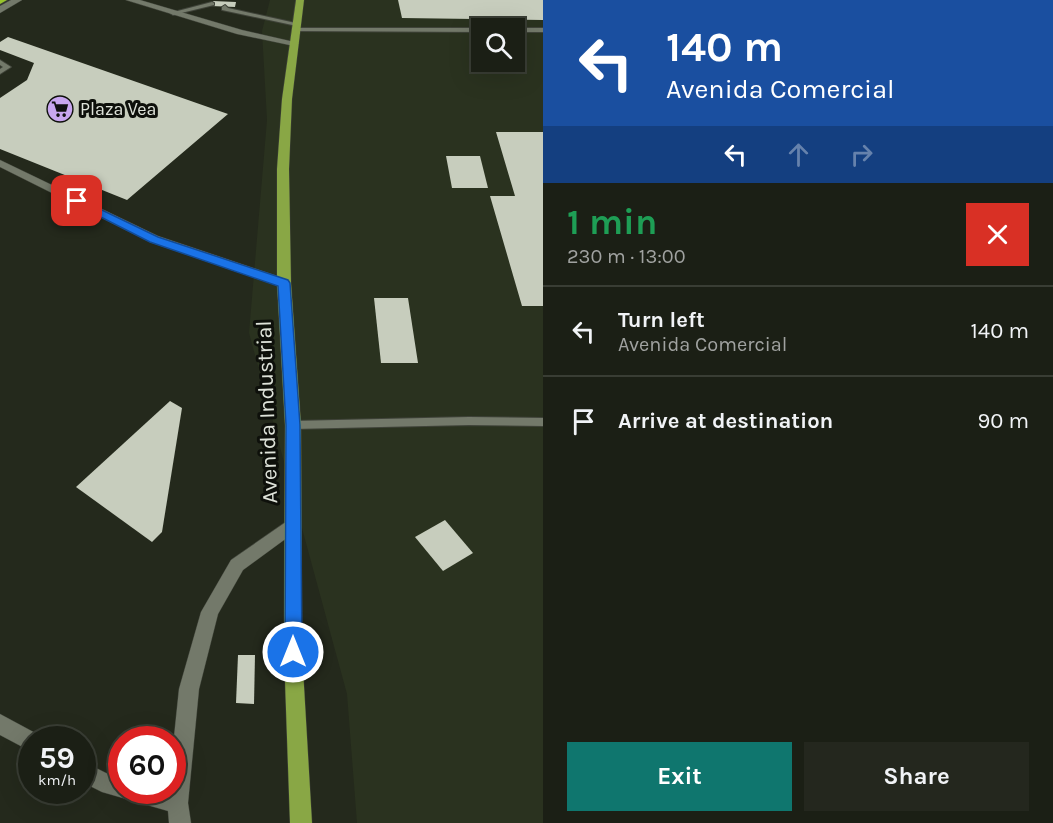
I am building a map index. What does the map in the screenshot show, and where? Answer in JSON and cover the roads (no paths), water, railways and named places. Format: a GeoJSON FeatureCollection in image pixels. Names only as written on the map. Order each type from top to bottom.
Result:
{"type":"FeatureCollection","features":[{"type":"Feature","properties":{"kind":"main road","name":"Avenida Industrial"},"geometry":{"type":"LineString","coordinates":[[300,0],[287,99],[283,169],[284,283],[293,425],[293,652],[301,823]]}},
{"type":"Feature","properties":{"kind":"street"},"geometry":{"type":"LineString","coordinates":[[0,10],[18,0]]}},
{"type":"Feature","properties":{"kind":"street"},"geometry":{"type":"LineString","coordinates":[[130,0],[222,27],[296,32]]}},
{"type":"Feature","properties":{"kind":"street"},"geometry":{"type":"LineString","coordinates":[[0,163],[154,239],[284,283]]}},
{"type":"Feature","properties":{"kind":"street"},"geometry":{"type":"LineString","coordinates":[[161,804],[179,813],[189,689],[210,612],[237,565],[293,524]]}},
{"type":"Feature","properties":{"kind":"street"},"geometry":{"type":"LineString","coordinates":[[0,724],[18,734]]}},
{"type":"Feature","properties":{"kind":"lane"},"geometry":{"type":"LineString","coordinates":[[173,13],[212,4]]}},
{"type":"Feature","properties":{"kind":"lane"},"geometry":{"type":"LineString","coordinates":[[222,27],[224,5],[296,32],[471,30]]}},
{"type":"Feature","properties":{"kind":"lane"},"geometry":{"type":"LineString","coordinates":[[525,30],[543,30]]}},
{"type":"Feature","properties":{"kind":"lane"},"geometry":{"type":"LineString","coordinates":[[0,62],[8,68],[0,72]]}},
{"type":"Feature","properties":{"kind":"lane"},"geometry":{"type":"LineString","coordinates":[[293,425],[469,421],[543,422]]}},
{"type":"Feature","properties":{"kind":"place","name":"Plaza Vea"},"geometry":{"type":"Point","coordinates":[60,109]}}]}
